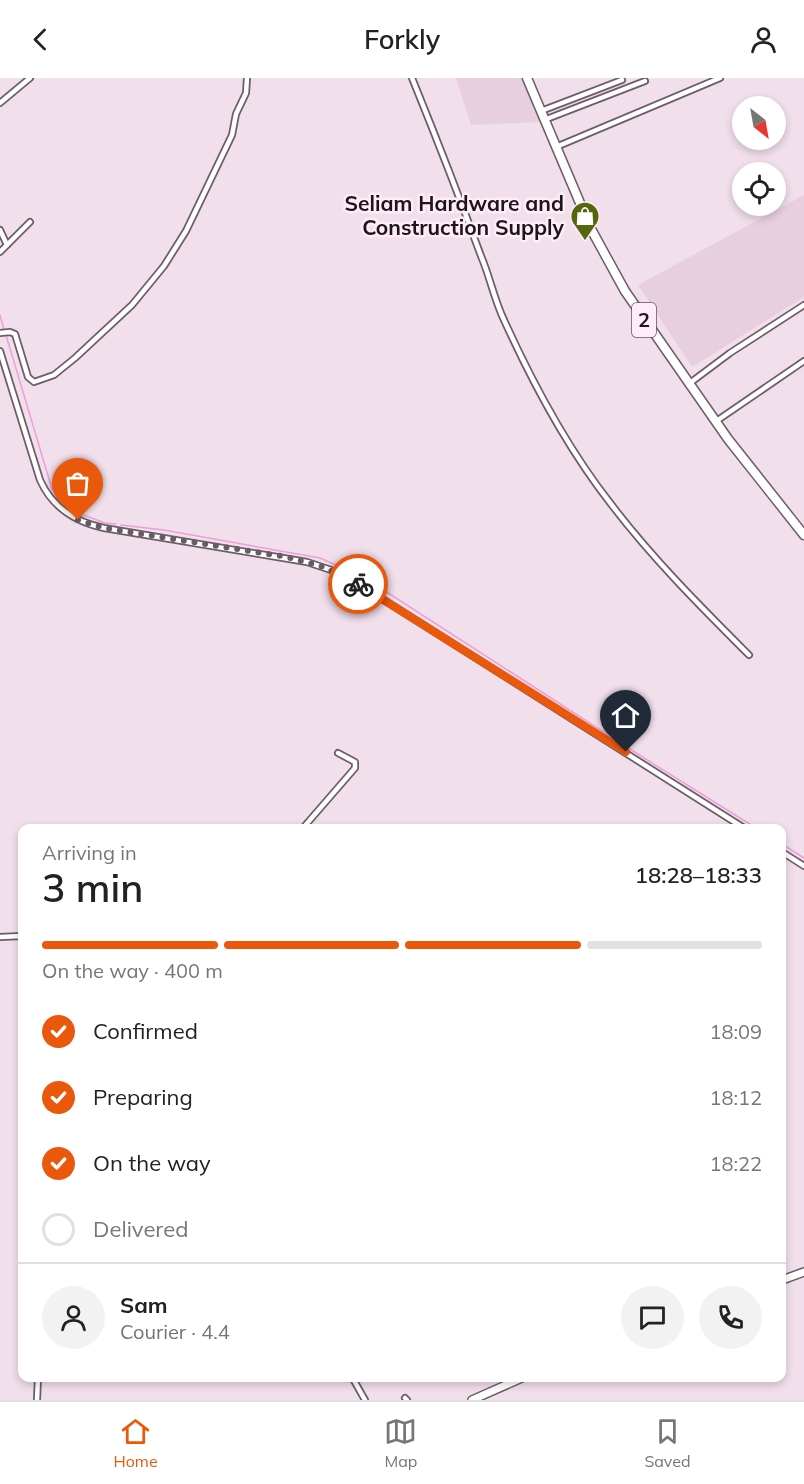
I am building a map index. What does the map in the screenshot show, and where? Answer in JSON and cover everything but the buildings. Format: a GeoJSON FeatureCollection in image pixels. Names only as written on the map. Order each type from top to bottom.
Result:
{"type":"FeatureCollection","features":[{"type":"Feature","properties":{"kind":"highway","name":"2"},"geometry":{"type":"LineString","coordinates":[[527,78],[591,229],[608,262],[642,317],[715,422],[804,535]]}},
{"type":"Feature","properties":{"kind":"main road"},"geometry":{"type":"LineString","coordinates":[[786,1279],[804,1272]]}},
{"type":"Feature","properties":{"kind":"main road"},"geometry":{"type":"LineString","coordinates":[[472,1400],[513,1382]]}},
{"type":"Feature","properties":{"kind":"street"},"geometry":{"type":"LineString","coordinates":[[0,103],[30,78]]}},
{"type":"Feature","properties":{"kind":"street"},"geometry":{"type":"LineString","coordinates":[[0,333],[8,332],[16,336],[28,377],[34,382],[54,375],[66,366],[132,305],[164,266],[186,231],[232,135],[236,114],[246,93],[247,78]]}},
{"type":"Feature","properties":{"kind":"street"},"geometry":{"type":"LineString","coordinates":[[412,78],[481,254],[497,305],[518,351],[555,420],[592,478],[619,514],[693,598],[749,655]]}},
{"type":"Feature","properties":{"kind":"street"},"geometry":{"type":"LineString","coordinates":[[555,147],[720,78]]}},
{"type":"Feature","properties":{"kind":"street"},"geometry":{"type":"LineString","coordinates":[[542,115],[622,80]]}},
{"type":"Feature","properties":{"kind":"street"},"geometry":{"type":"LineString","coordinates":[[542,115],[645,81]]}},
{"type":"Feature","properties":{"kind":"street"},"geometry":{"type":"LineString","coordinates":[[0,252],[30,222]]}},
{"type":"Feature","properties":{"kind":"street"},"geometry":{"type":"LineString","coordinates":[[0,230],[7,245]]}},
{"type":"Feature","properties":{"kind":"street"},"geometry":{"type":"LineString","coordinates":[[688,384],[730,353],[804,305]]}},
{"type":"Feature","properties":{"kind":"street"},"geometry":{"type":"LineString","coordinates":[[0,351],[40,480],[50,497],[71,516],[104,528],[287,557],[331,570],[373,593],[738,824]]}},
{"type":"Feature","properties":{"kind":"street"},"geometry":{"type":"LineString","coordinates":[[715,422],[804,361]]}},
{"type":"Feature","properties":{"kind":"street"},"geometry":{"type":"LineString","coordinates":[[306,824],[355,768],[355,762],[338,753]]}},
{"type":"Feature","properties":{"kind":"street"},"geometry":{"type":"LineString","coordinates":[[786,855],[804,866]]}},
{"type":"Feature","properties":{"kind":"street"},"geometry":{"type":"LineString","coordinates":[[0,937],[18,936]]}},
{"type":"Feature","properties":{"kind":"street"},"geometry":{"type":"LineString","coordinates":[[37,1382],[37,1400]]}},
{"type":"Feature","properties":{"kind":"street"},"geometry":{"type":"LineString","coordinates":[[354,1382],[365,1400]]}},
{"type":"Feature","properties":{"kind":"shaded area"},"geometry":{"type":"Polygon","coordinates":[[[456,78],[523,78],[540,122],[471,125],[456,78]]]}},
{"type":"Feature","properties":{"kind":"shaded area"},"geometry":{"type":"Polygon","coordinates":[[[804,195],[804,297],[692,367],[638,285],[765,216],[786,216],[786,205],[804,195]]]}},
{"type":"Feature","properties":{"kind":"waterway"},"geometry":{"type":"LineString","coordinates":[[0,315],[4,330]]}},
{"type":"Feature","properties":{"kind":"waterway"},"geometry":{"type":"LineString","coordinates":[[6,335],[52,489],[75,512],[105,523],[116,524]]}},
{"type":"Feature","properties":{"kind":"waterway"},"geometry":{"type":"LineString","coordinates":[[121,525],[164,530],[320,558],[365,578],[750,824]]}},
{"type":"Feature","properties":{"kind":"waterway"},"geometry":{"type":"LineString","coordinates":[[786,847],[804,858]]}},
{"type":"Feature","properties":{"kind":"way so far"},"geometry":{"type":"LineString","coordinates":[[78,520],[104,528],[299,560],[331,570],[358,584]]}},
{"type":"Feature","properties":{"kind":"place","name":"Seliam Hardware and Construction Supply"},"geometry":{"type":"Point","coordinates":[585,242]}},
{"type":"Feature","properties":{"kind":"route"},"geometry":{"type":"LineString","coordinates":[[358,584],[626,752]]}}]}
